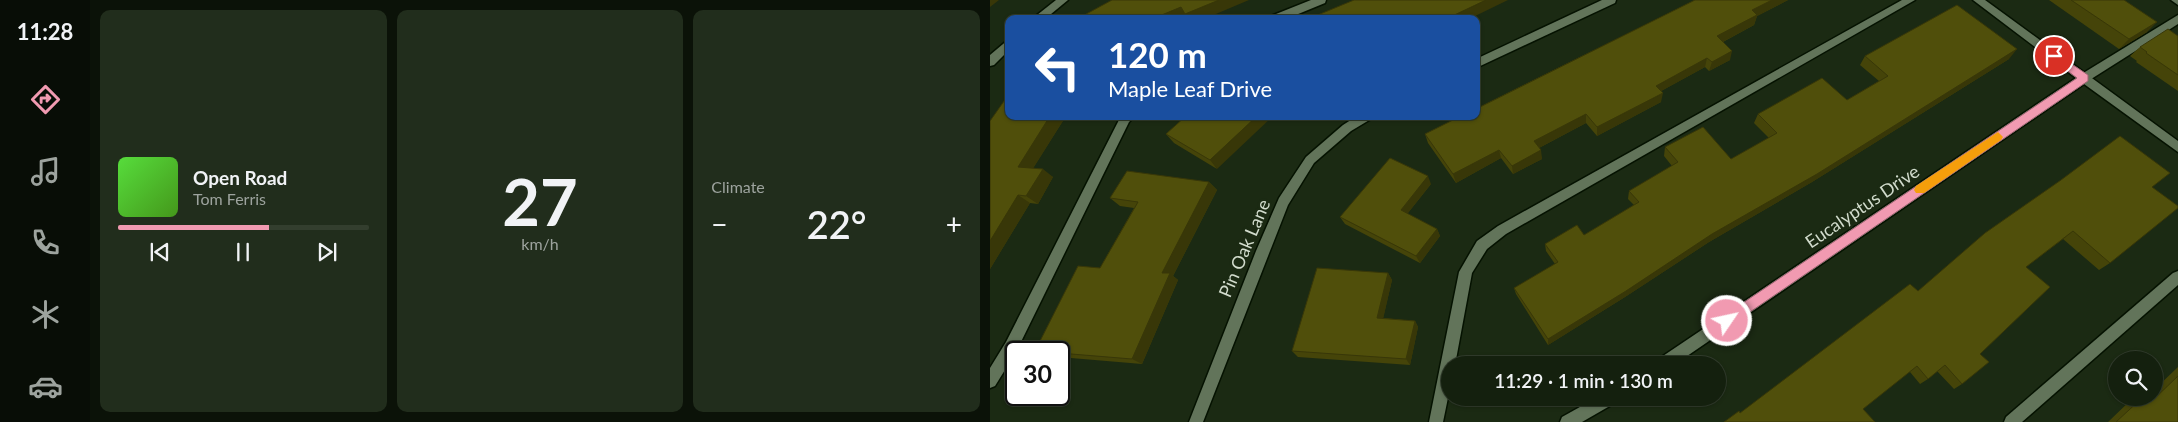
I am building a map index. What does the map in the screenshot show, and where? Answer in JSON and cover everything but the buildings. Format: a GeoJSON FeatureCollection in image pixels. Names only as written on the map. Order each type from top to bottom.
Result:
{"type":"FeatureCollection","features":[{"type":"Feature","properties":{"kind":"street"},"geometry":{"type":"LineString","coordinates":[[1043,15],[1063,0]]}},
{"type":"Feature","properties":{"kind":"street"},"geometry":{"type":"LineString","coordinates":[[1285,15],[1321,0]]}},
{"type":"Feature","properties":{"kind":"street"},"geometry":{"type":"LineString","coordinates":[[1480,62],[1611,0]]}},
{"type":"Feature","properties":{"kind":"street"},"geometry":{"type":"LineString","coordinates":[[1436,422],[1466,272],[1482,245],[1502,230],[1910,0]]}},
{"type":"Feature","properties":{"kind":"street"},"geometry":{"type":"LineString","coordinates":[[1978,0],[2178,147]]}},
{"type":"Feature","properties":{"kind":"street","name":"Eucalyptus Drive"},"geometry":{"type":"LineString","coordinates":[[1675,356],[2084,78],[2178,19]]}},
{"type":"Feature","properties":{"kind":"street"},"geometry":{"type":"LineString","coordinates":[[990,62],[1005,47]]}},
{"type":"Feature","properties":{"kind":"street"},"geometry":{"type":"LineString","coordinates":[[990,380],[1011,346],[1126,120]]}},
{"type":"Feature","properties":{"kind":"street","name":"Pin Oak Lane"},"geometry":{"type":"LineString","coordinates":[[1196,422],[1262,251],[1283,202],[1310,160],[1347,128],[1360,120]]}},
{"type":"Feature","properties":{"kind":"street"},"geometry":{"type":"LineString","coordinates":[[2011,422],[2178,277]]}},
{"type":"Feature","properties":{"kind":"street"},"geometry":{"type":"LineString","coordinates":[[1566,422],[1595,406]]}},
{"type":"Feature","properties":{"kind":"slow traffic"},"geometry":{"type":"LineString","coordinates":[[1920,190],[1998,137]]}},
{"type":"Feature","properties":{"kind":"route"},"geometry":{"type":"LineString","coordinates":[[1727,321],[2084,78],[2054,56]]}}]}
